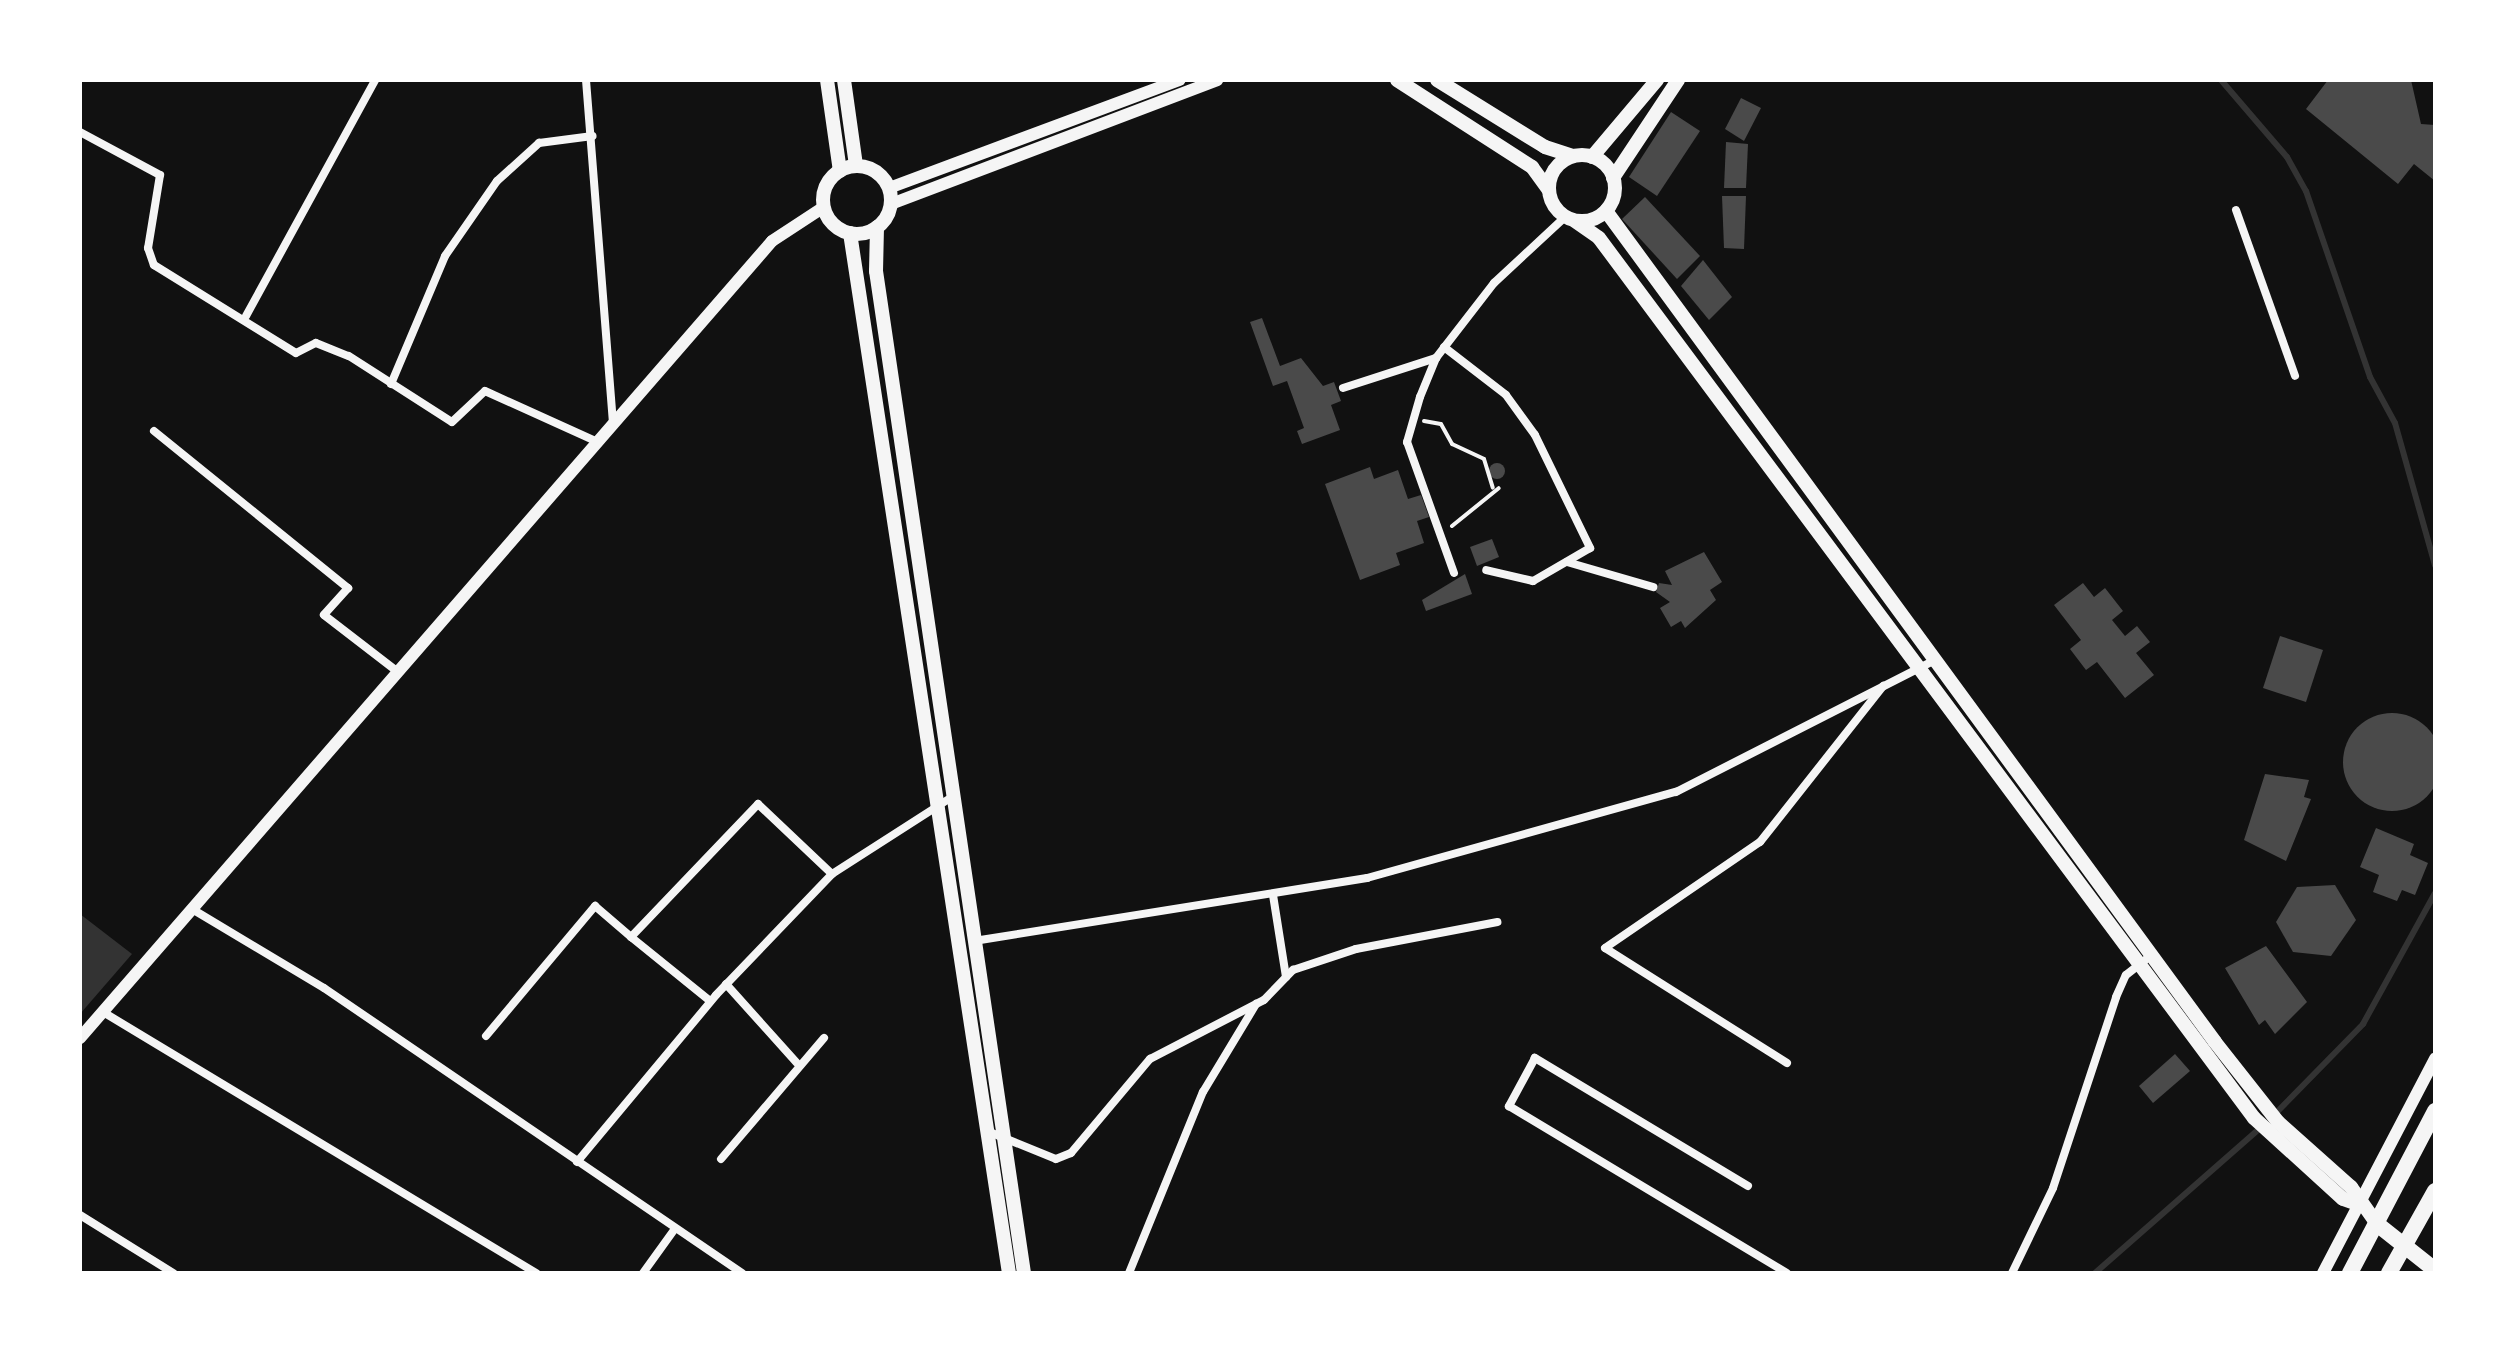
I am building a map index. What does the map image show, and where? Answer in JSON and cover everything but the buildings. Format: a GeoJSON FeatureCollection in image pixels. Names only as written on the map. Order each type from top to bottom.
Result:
{"type":"FeatureCollection","features":[{"type":"Feature","properties":{"kind":"highway"},"geometry":{"type":"LineString","coordinates":[[2350,1273],[2435,1111]]}},
{"type":"Feature","properties":{"kind":"highway"},"geometry":{"type":"LineString","coordinates":[[2389,1273],[2435,1191]]}},
{"type":"Feature","properties":{"kind":"highway"},"geometry":{"type":"LineString","coordinates":[[2377,1224],[2403,1248],[2433,1268]]}},
{"type":"Feature","properties":{"kind":"main road"},"geometry":{"type":"LineString","coordinates":[[827,80],[840,171]]}},
{"type":"Feature","properties":{"kind":"main road"},"geometry":{"type":"LineString","coordinates":[[844,80],[856,165]]}},
{"type":"Feature","properties":{"kind":"main road"},"geometry":{"type":"LineString","coordinates":[[1397,80],[1532,167],[1570,219],[1599,238],[2136,968],[2254,1118],[2273,1127],[2351,1187],[2360,1205]]}},
{"type":"Feature","properties":{"kind":"main road"},"geometry":{"type":"LineString","coordinates":[[1437,80],[1454,84],[1545,147],[1573,156],[1592,157],[1613,178]]}},
{"type":"Feature","properties":{"kind":"main road"},"geometry":{"type":"LineString","coordinates":[[1592,157],[1657,80]]}},
{"type":"Feature","properties":{"kind":"main road"},"geometry":{"type":"LineString","coordinates":[[1678,80],[1613,178],[1606,211],[2267,1108],[2273,1127],[2377,1224]]}},
{"type":"Feature","properties":{"kind":"main road"},"geometry":{"type":"LineString","coordinates":[[1549,190],[1553,171],[1573,156]]}},
{"type":"Feature","properties":{"kind":"main road"},"geometry":{"type":"LineString","coordinates":[[877,227],[850,233],[836,226],[824,207],[828,184],[840,171],[856,165],[876,171],[890,196],[877,227],[876,271],[944,799],[957,944],[1009,1273]]}},
{"type":"Feature","properties":{"kind":"main road"},"geometry":{"type":"LineString","coordinates":[[1570,219],[1606,211]]}},
{"type":"Feature","properties":{"kind":"main road"},"geometry":{"type":"LineString","coordinates":[[850,233],[944,799],[973,941],[1024,1273]]}},
{"type":"Feature","properties":{"kind":"street"},"geometry":{"type":"LineString","coordinates":[[246,316],[375,80]]}},
{"type":"Feature","properties":{"kind":"street"},"geometry":{"type":"LineString","coordinates":[[586,80],[593,136],[613,424]]}},
{"type":"Feature","properties":{"kind":"street"},"geometry":{"type":"LineString","coordinates":[[890,196],[1180,80]]}},
{"type":"Feature","properties":{"kind":"street"},"geometry":{"type":"LineString","coordinates":[[890,196],[1217,80]]}},
{"type":"Feature","properties":{"kind":"street"},"geometry":{"type":"LineString","coordinates":[[80,132],[160,175],[148,248],[154,265],[246,316],[296,353],[316,343],[452,422],[485,391],[598,442]]}},
{"type":"Feature","properties":{"kind":"street"},"geometry":{"type":"LineString","coordinates":[[391,384],[445,256],[521,152],[593,136]]}},
{"type":"Feature","properties":{"kind":"street"},"geometry":{"type":"LineString","coordinates":[[80,1038],[772,241],[824,207]]}},
{"type":"Feature","properties":{"kind":"street"},"geometry":{"type":"LineString","coordinates":[[2236,210],[2295,376]]}},
{"type":"Feature","properties":{"kind":"street"},"geometry":{"type":"LineString","coordinates":[[1454,573],[1407,442],[1414,419],[1436,358],[1444,347],[1494,283],[1570,219]]}},
{"type":"Feature","properties":{"kind":"street"},"geometry":{"type":"LineString","coordinates":[[1444,347],[1506,395],[1535,435],[1590,548],[1533,581],[1486,570]]}},
{"type":"Feature","properties":{"kind":"street"},"geometry":{"type":"LineString","coordinates":[[1343,388],[1436,358]]}},
{"type":"Feature","properties":{"kind":"street"},"geometry":{"type":"LineString","coordinates":[[154,431],[348,588],[324,615],[398,672]]}},
{"type":"Feature","properties":{"kind":"street"},"geometry":{"type":"LineString","coordinates":[[1567,562],[1653,587]]}},
{"type":"Feature","properties":{"kind":"street"},"geometry":{"type":"LineString","coordinates":[[957,944],[1367,878],[1676,792],[1935,660]]}},
{"type":"Feature","properties":{"kind":"street"},"geometry":{"type":"LineString","coordinates":[[1787,1063],[1605,948],[1760,842],[1885,683]]}},
{"type":"Feature","properties":{"kind":"street"},"geometry":{"type":"LineString","coordinates":[[577,1162],[710,1001],[832,874],[944,799]]}},
{"type":"Feature","properties":{"kind":"street"},"geometry":{"type":"LineString","coordinates":[[631,937],[758,804],[832,874]]}},
{"type":"Feature","properties":{"kind":"street"},"geometry":{"type":"LineString","coordinates":[[1273,895],[1286,977]]}},
{"type":"Feature","properties":{"kind":"street"},"geometry":{"type":"LineString","coordinates":[[486,1036],[595,906],[710,1001]]}},
{"type":"Feature","properties":{"kind":"street"},"geometry":{"type":"LineString","coordinates":[[192,909],[324,988],[674,1230],[742,1273]]}},
{"type":"Feature","properties":{"kind":"street"},"geometry":{"type":"LineString","coordinates":[[986,1131],[1004,1142],[1056,1159],[1071,1153],[1150,1059],[1256,1004],[1286,977],[1356,949],[1497,922]]}},
{"type":"Feature","properties":{"kind":"street"},"geometry":{"type":"LineString","coordinates":[[2012,1273],[2053,1188],[2116,997],[2136,968],[2152,955]]}},
{"type":"Feature","properties":{"kind":"street"},"geometry":{"type":"LineString","coordinates":[[726,984],[797,1063]]}},
{"type":"Feature","properties":{"kind":"street"},"geometry":{"type":"LineString","coordinates":[[1129,1273],[1203,1092],[1256,1004]]}},
{"type":"Feature","properties":{"kind":"street"},"geometry":{"type":"LineString","coordinates":[[103,1012],[536,1273]]}},
{"type":"Feature","properties":{"kind":"street"},"geometry":{"type":"LineString","coordinates":[[721,1159],[797,1063],[824,1038]]}},
{"type":"Feature","properties":{"kind":"street"},"geometry":{"type":"LineString","coordinates":[[1748,1186],[1535,1058],[1509,1106],[1787,1273]]}},
{"type":"Feature","properties":{"kind":"street"},"geometry":{"type":"LineString","coordinates":[[2323,1273],[2435,1059]]}},
{"type":"Feature","properties":{"kind":"street"},"geometry":{"type":"LineString","coordinates":[[80,1215],[173,1273]]}},
{"type":"Feature","properties":{"kind":"street"},"geometry":{"type":"LineString","coordinates":[[643,1273],[674,1230]]}},
{"type":"Feature","properties":{"kind":"path"},"geometry":{"type":"LineString","coordinates":[[1414,419],[1441,424],[1452,444],[1484,459],[1496,488],[1470,518],[1438,531]]}},
{"type":"Feature","properties":{"kind":"shaded area"},"geometry":{"type":"Polygon","coordinates":[[[80,914],[132,954],[80,1014],[80,914]]]}},
{"type":"Feature","properties":{"kind":"waterway"},"geometry":{"type":"LineString","coordinates":[[2221,80],[2287,157],[2306,191],[2370,377],[2395,423],[2435,565]]}},
{"type":"Feature","properties":{"kind":"waterway"},"geometry":{"type":"LineString","coordinates":[[2275,1114],[2363,1024],[2435,893]]}},
{"type":"Feature","properties":{"kind":"waterway"},"geometry":{"type":"LineString","coordinates":[[2095,1273],[2261,1127]]}}]}
